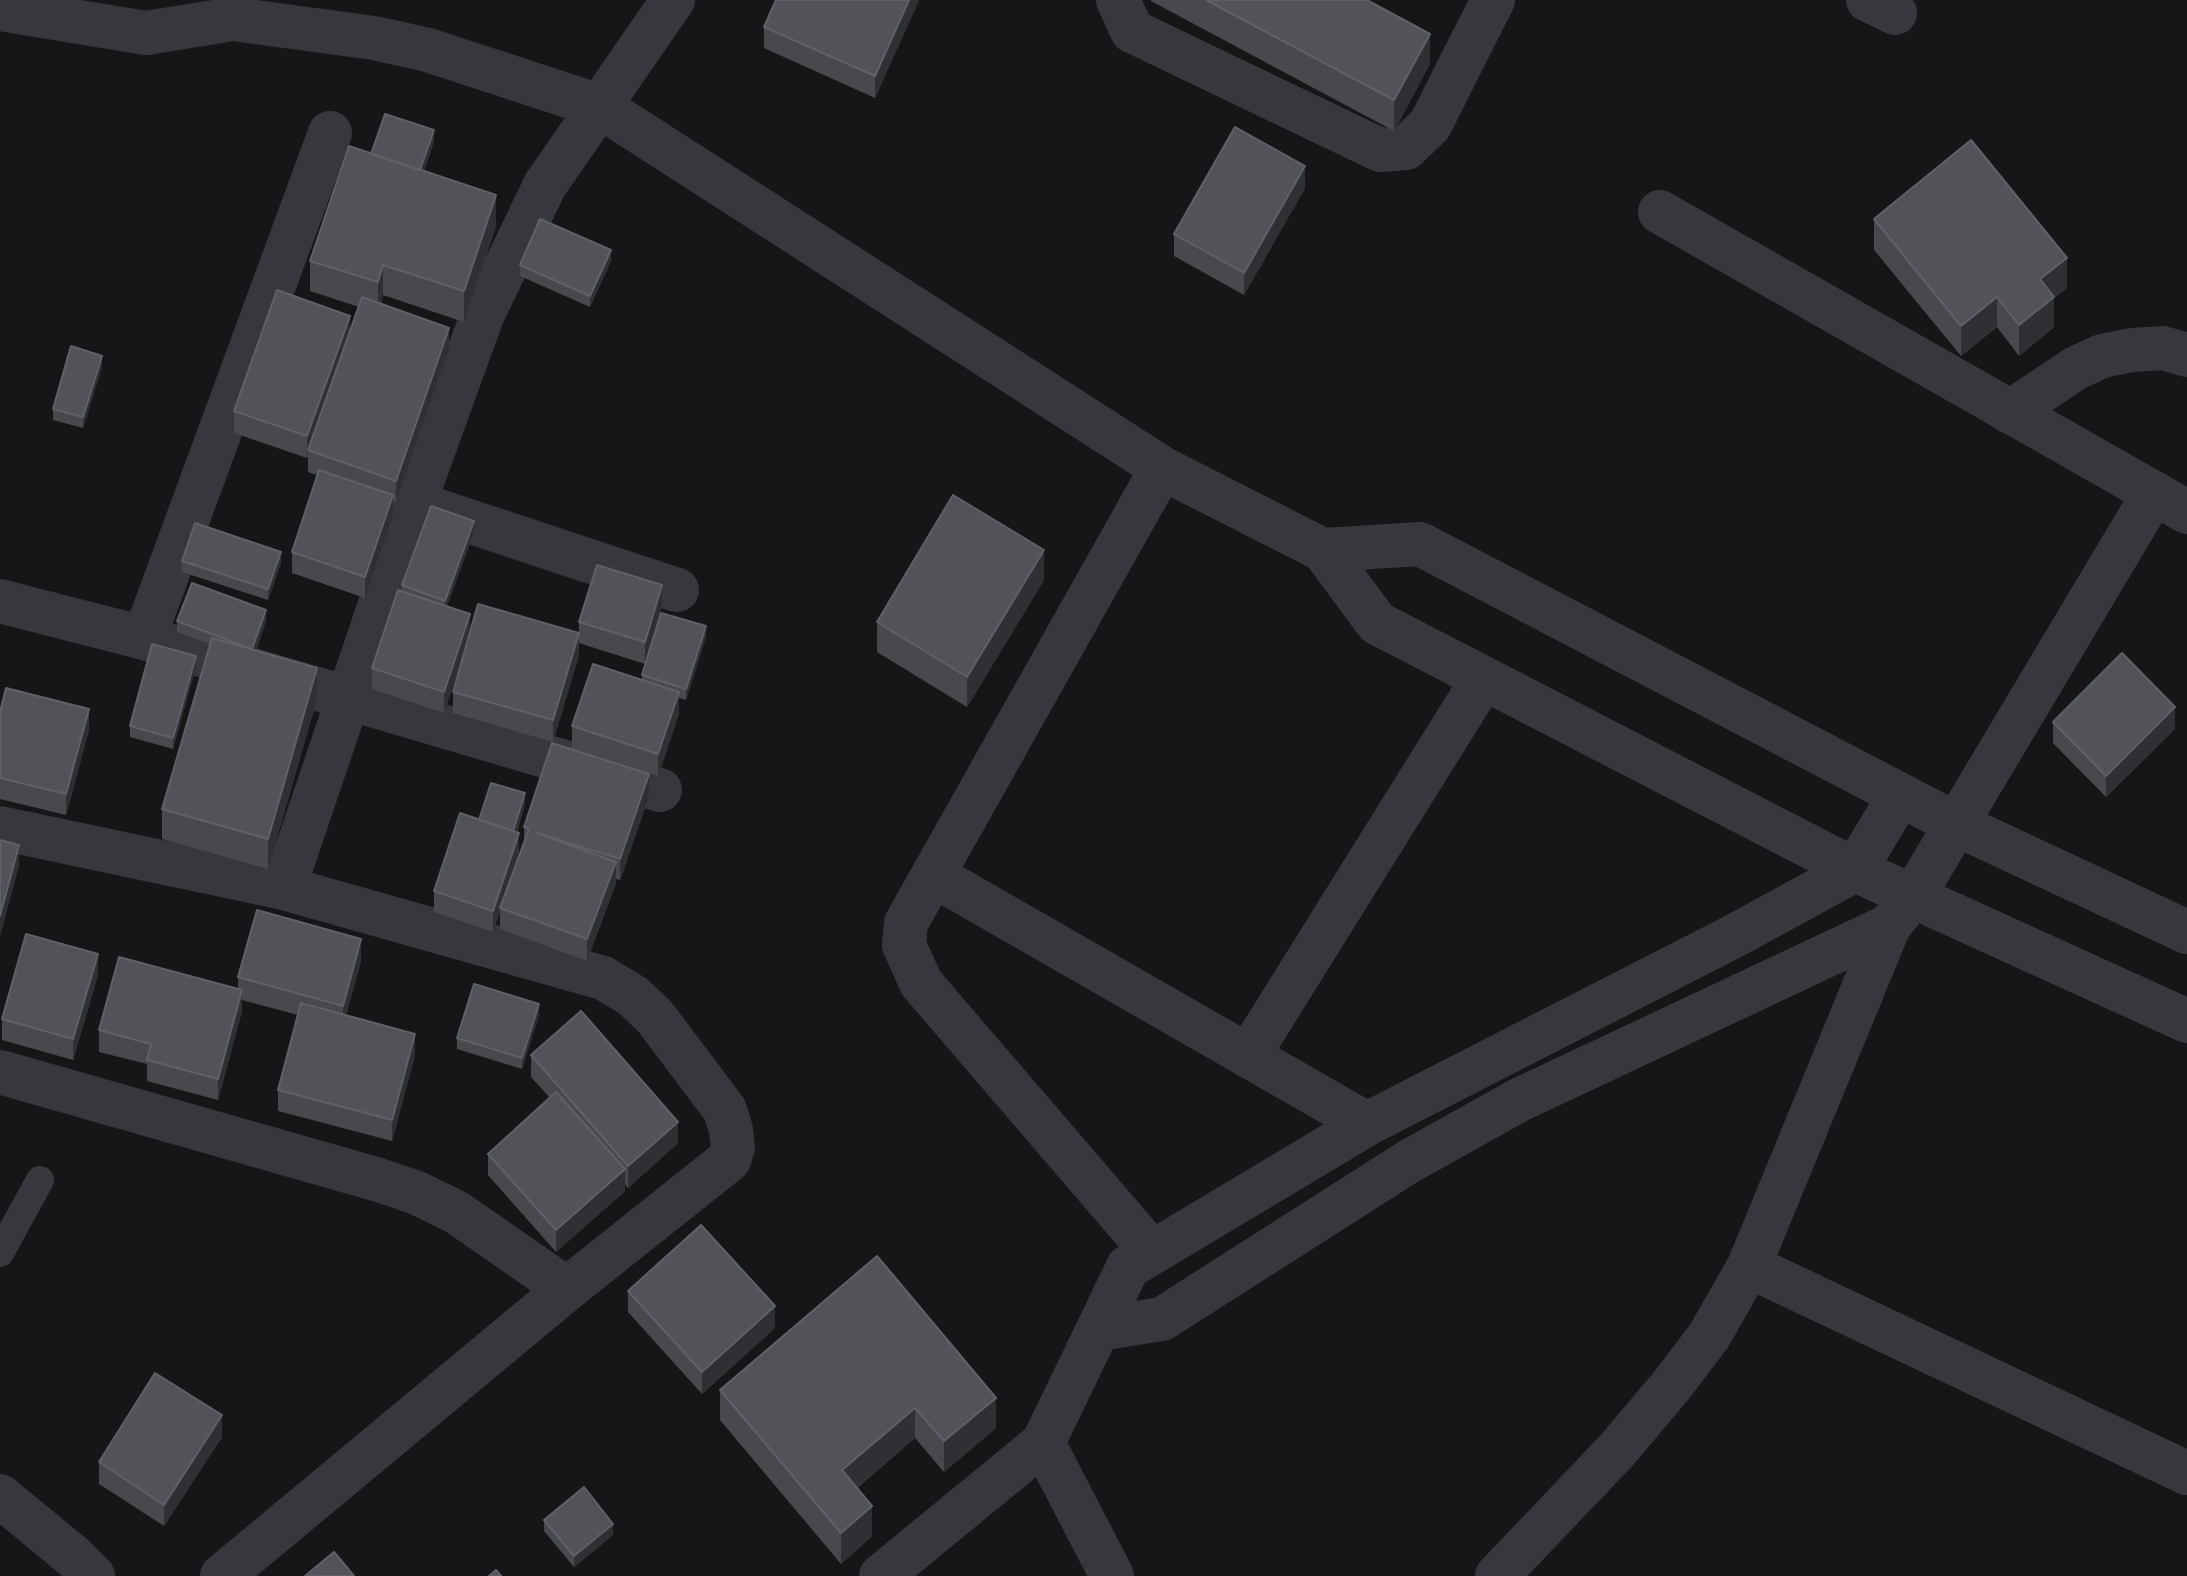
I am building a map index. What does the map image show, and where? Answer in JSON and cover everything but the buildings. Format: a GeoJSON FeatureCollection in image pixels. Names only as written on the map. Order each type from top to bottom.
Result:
{"type":"FeatureCollection","features":[{"type":"Feature","properties":{"kind":"street"},"geometry":{"type":"LineString","coordinates":[[284,888],[414,504],[482,316],[545,185],[673,0]]}},
{"type":"Feature","properties":{"kind":"street"},"geometry":{"type":"LineString","coordinates":[[1118,0],[1132,31],[1380,150],[1406,148],[1430,125],[1493,0]]}},
{"type":"Feature","properties":{"kind":"street"},"geometry":{"type":"LineString","coordinates":[[0,9],[146,33],[219,10],[428,50],[599,106],[1162,468],[1323,550],[1377,623],[1855,870],[1902,910],[2187,1021]]}},
{"type":"Feature","properties":{"kind":"street"},"geometry":{"type":"LineString","coordinates":[[144,638],[330,133]]}},
{"type":"Feature","properties":{"kind":"street"},"geometry":{"type":"LineString","coordinates":[[1497,1576],[1617,1450],[1709,1336],[1749,1266],[1902,910],[2171,502],[1660,212]]}},
{"type":"Feature","properties":{"kind":"street"},"geometry":{"type":"LineString","coordinates":[[2010,412],[2076,368],[2102,356],[2163,348],[2187,355]]}},
{"type":"Feature","properties":{"kind":"street"},"geometry":{"type":"LineString","coordinates":[[1152,1252],[921,983],[904,945],[906,923],[1162,468]]}},
{"type":"Feature","properties":{"kind":"street"},"geometry":{"type":"LineString","coordinates":[[414,504],[677,590]]}},
{"type":"Feature","properties":{"kind":"street"},"geometry":{"type":"LineString","coordinates":[[1323,550],[1420,544],[1956,824],[2187,932]]}},
{"type":"Feature","properties":{"kind":"street"},"geometry":{"type":"LineString","coordinates":[[0,601],[144,638],[660,790]]}},
{"type":"Feature","properties":{"kind":"street"},"geometry":{"type":"LineString","coordinates":[[1248,1056],[1483,679]]}},
{"type":"Feature","properties":{"kind":"street"},"geometry":{"type":"LineString","coordinates":[[881,1576],[1043,1443],[1128,1267],[1367,1124],[1736,935],[1855,870],[1900,795]]}},
{"type":"Feature","properties":{"kind":"street"},"geometry":{"type":"LineString","coordinates":[[0,828],[284,888],[603,978],[633,996],[655,1017],[725,1110],[731,1130],[733,1147],[729,1160],[567,1289],[222,1576]]}},
{"type":"Feature","properties":{"kind":"street"},"geometry":{"type":"LineString","coordinates":[[933,875],[1367,1124]]}},
{"type":"Feature","properties":{"kind":"street"},"geometry":{"type":"LineString","coordinates":[[1098,1329],[1162,1319],[1395,1171],[1519,1100],[1902,910]]}},
{"type":"Feature","properties":{"kind":"street"},"geometry":{"type":"LineString","coordinates":[[0,1072],[417,1193],[456,1212],[567,1289]]}},
{"type":"Feature","properties":{"kind":"street"},"geometry":{"type":"LineString","coordinates":[[1749,1266],[2187,1473]]}},
{"type":"Feature","properties":{"kind":"street"},"geometry":{"type":"LineString","coordinates":[[1043,1443],[1112,1576]]}},
{"type":"Feature","properties":{"kind":"street"},"geometry":{"type":"LineString","coordinates":[[0,1496],[63,1547],[93,1576]]}},
{"type":"Feature","properties":{"kind":"lane"},"geometry":{"type":"LineString","coordinates":[[0,1253],[40,1180]]}}]}
